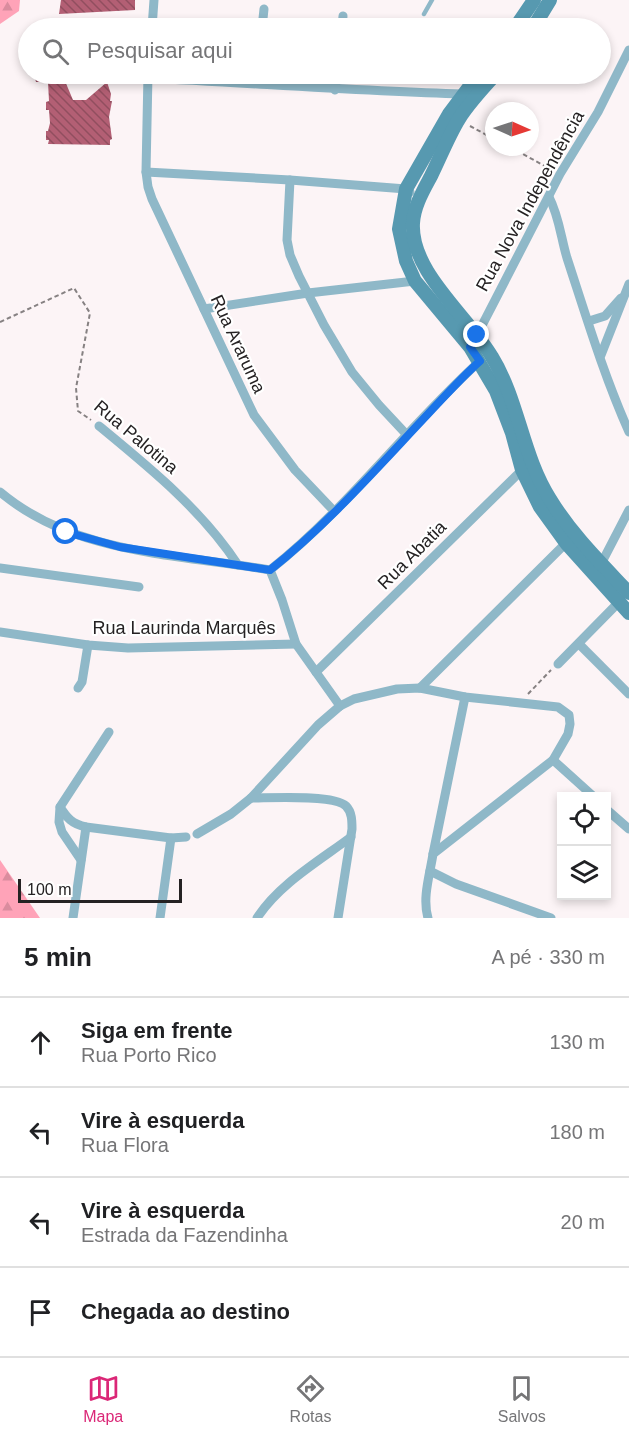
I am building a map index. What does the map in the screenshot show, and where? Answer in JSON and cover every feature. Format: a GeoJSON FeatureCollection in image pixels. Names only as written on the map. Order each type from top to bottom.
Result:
{"type":"FeatureCollection","features":[{"type":"Feature","properties":{"kind":"main road"},"geometry":{"type":"LineString","coordinates":[[522,18],[534,0]]}},
{"type":"Feature","properties":{"kind":"main road"},"geometry":{"type":"LineString","coordinates":[[539,18],[550,0]]}},
{"type":"Feature","properties":{"kind":"main road"},"geometry":{"type":"LineString","coordinates":[[472,84],[450,114],[406,189],[399,229],[406,261],[415,281],[474,341],[492,356],[511,395],[526,467],[561,516],[602,564],[624,597],[629,613]]}},
{"type":"Feature","properties":{"kind":"main road"},"geometry":{"type":"LineString","coordinates":[[488,84],[459,120],[420,197],[413,222],[415,245],[429,272],[474,341],[480,361],[504,408],[540,507],[566,543],[624,597]]}},
{"type":"Feature","properties":{"kind":"street"},"geometry":{"type":"LineString","coordinates":[[153,18],[154,0]]}},
{"type":"Feature","properties":{"kind":"street"},"geometry":{"type":"LineString","coordinates":[[263,18],[264,9]]}},
{"type":"Feature","properties":{"kind":"street","name":"Rua Nova Independência"},"geometry":{"type":"LineString","coordinates":[[474,341],[560,174],[598,112],[629,50]]}},
{"type":"Feature","properties":{"kind":"street","name":"Rua Araruma"},"geometry":{"type":"LineString","coordinates":[[147,84],[146,172],[152,199],[254,415],[295,470],[334,511]]}},
{"type":"Feature","properties":{"kind":"street"},"geometry":{"type":"LineString","coordinates":[[296,84],[335,90],[463,94]]}},
{"type":"Feature","properties":{"kind":"street"},"geometry":{"type":"LineString","coordinates":[[335,90],[336,84]]}},
{"type":"Feature","properties":{"kind":"street"},"geometry":{"type":"LineString","coordinates":[[146,172],[406,189],[420,197]]}},
{"type":"Feature","properties":{"kind":"street"},"geometry":{"type":"LineString","coordinates":[[290,180],[287,240],[290,255],[324,326],[352,372],[407,435]]}},
{"type":"Feature","properties":{"kind":"street"},"geometry":{"type":"LineString","coordinates":[[549,197],[557,215],[558,225],[589,321],[629,432]]}},
{"type":"Feature","properties":{"kind":"street"},"geometry":{"type":"LineString","coordinates":[[539,217],[558,225]]}},
{"type":"Feature","properties":{"kind":"street"},"geometry":{"type":"LineString","coordinates":[[204,309],[308,292],[415,281]]}},
{"type":"Feature","properties":{"kind":"street"},"geometry":{"type":"LineString","coordinates":[[599,350],[615,321],[629,284]]}},
{"type":"Feature","properties":{"kind":"street"},"geometry":{"type":"LineString","coordinates":[[589,321],[605,316],[624,294]]}},
{"type":"Feature","properties":{"kind":"street"},"geometry":{"type":"LineString","coordinates":[[0,492],[17,506],[40,519],[66,532],[93,540],[165,555],[270,570],[293,552],[450,388],[480,361]]}},
{"type":"Feature","properties":{"kind":"street","name":"Rua Palotina"},"geometry":{"type":"LineString","coordinates":[[99,426],[160,477],[191,507],[238,565]]}},
{"type":"Feature","properties":{"kind":"street","name":"Rua Abatia"},"geometry":{"type":"LineString","coordinates":[[316,672],[526,467]]}},
{"type":"Feature","properties":{"kind":"street"},"geometry":{"type":"LineString","coordinates":[[602,564],[629,510]]}},
{"type":"Feature","properties":{"kind":"street"},"geometry":{"type":"LineString","coordinates":[[420,688],[566,543]]}},
{"type":"Feature","properties":{"kind":"street"},"geometry":{"type":"LineString","coordinates":[[0,568],[139,587]]}},
{"type":"Feature","properties":{"kind":"street"},"geometry":{"type":"LineString","coordinates":[[270,570],[296,644],[340,706]]}},
{"type":"Feature","properties":{"kind":"street"},"geometry":{"type":"LineString","coordinates":[[558,664],[624,597]]}},
{"type":"Feature","properties":{"kind":"street","name":"Rua Laurinda Marquês"},"geometry":{"type":"LineString","coordinates":[[0,632],[88,645],[128,648],[296,644]]}},
{"type":"Feature","properties":{"kind":"street"},"geometry":{"type":"LineString","coordinates":[[579,644],[629,694]]}},
{"type":"Feature","properties":{"kind":"street"},"geometry":{"type":"LineString","coordinates":[[78,688],[82,682],[88,645]]}},
{"type":"Feature","properties":{"kind":"street"},"geometry":{"type":"LineString","coordinates":[[197,834],[231,814],[251,798],[318,725],[340,706],[365,696],[397,689],[420,688],[465,697],[558,707],[569,715],[568,735],[554,760],[433,854]]}},
{"type":"Feature","properties":{"kind":"street"},"geometry":{"type":"LineString","coordinates":[[428,918],[425,902],[430,871],[465,697]]}},
{"type":"Feature","properties":{"kind":"street"},"geometry":{"type":"LineString","coordinates":[[81,861],[62,832],[59,822],[60,807],[109,732]]}},
{"type":"Feature","properties":{"kind":"street"},"geometry":{"type":"LineString","coordinates":[[554,760],[589,792]]}},
{"type":"Feature","properties":{"kind":"street"},"geometry":{"type":"LineString","coordinates":[[251,798],[320,799],[338,801],[347,807],[352,818],[351,837],[338,918]]}},
{"type":"Feature","properties":{"kind":"street"},"geometry":{"type":"LineString","coordinates":[[60,807],[66,817],[75,824],[86,827],[171,838],[186,837]]}},
{"type":"Feature","properties":{"kind":"street"},"geometry":{"type":"LineString","coordinates":[[611,814],[629,830]]}},
{"type":"Feature","properties":{"kind":"street"},"geometry":{"type":"LineString","coordinates":[[73,918],[86,827]]}},
{"type":"Feature","properties":{"kind":"street"},"geometry":{"type":"LineString","coordinates":[[257,918],[274,897],[294,879],[351,837]]}},
{"type":"Feature","properties":{"kind":"street"},"geometry":{"type":"LineString","coordinates":[[160,918],[171,838]]}},
{"type":"Feature","properties":{"kind":"street"},"geometry":{"type":"LineString","coordinates":[[430,871],[456,884],[550,918]]}},
{"type":"Feature","properties":{"kind":"lane"},"geometry":{"type":"LineString","coordinates":[[424,15],[432,0]]}},
{"type":"Feature","properties":{"kind":"path"},"geometry":{"type":"LineString","coordinates":[[459,120],[485,134]]}},
{"type":"Feature","properties":{"kind":"path"},"geometry":{"type":"LineString","coordinates":[[527,156],[560,174]]}},
{"type":"Feature","properties":{"kind":"path","name":"Rua Palotina"},"geometry":{"type":"LineString","coordinates":[[0,322],[74,288],[90,313],[76,388],[78,411],[99,426]]}},
{"type":"Feature","properties":{"kind":"path"},"geometry":{"type":"LineString","coordinates":[[519,702],[558,664]]}},
{"type":"Feature","properties":{"kind":"green space"},"geometry":{"type":"Polygon","coordinates":[[[0,0],[20,0],[19,11],[0,24],[0,0]]]}},
{"type":"Feature","properties":{"kind":"green space"},"geometry":{"type":"Polygon","coordinates":[[[0,860],[40,918],[0,918],[0,860]]]}},
{"type":"Feature","properties":{"kind":"building"},"geometry":{"type":"Polygon","coordinates":[[[61,0],[135,0],[135,10],[59,14],[61,0]]]}},
{"type":"Feature","properties":{"kind":"building"},"geometry":{"type":"Polygon","coordinates":[[[48,84],[66,84],[73,100],[86,100],[108,84],[111,94],[110,101],[112,101],[109,117],[112,139],[110,145],[48,144],[46,131],[50,123],[46,102],[49,101],[48,84]]]}},
{"type":"Feature","properties":{"kind":"route"},"geometry":{"type":"LineString","coordinates":[[66,532],[120,547],[270,570],[293,552],[430,412],[450,388],[480,361],[470,347],[477,335]]}}]}
